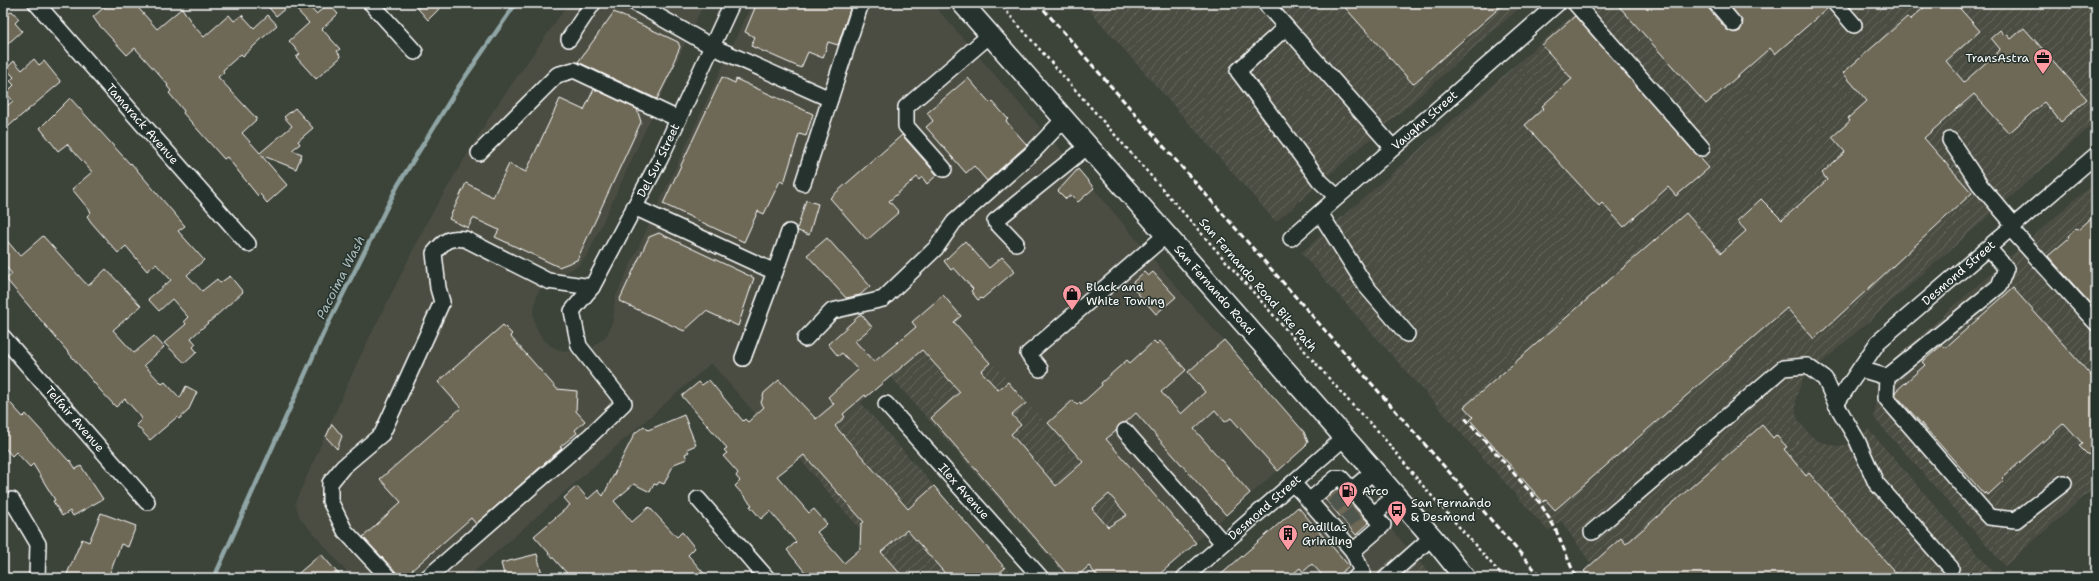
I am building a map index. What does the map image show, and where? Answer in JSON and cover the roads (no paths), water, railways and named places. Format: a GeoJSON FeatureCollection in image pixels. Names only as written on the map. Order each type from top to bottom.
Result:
{"type":"FeatureCollection","features":[{"type":"Feature","properties":{"kind":"main road","name":"San Fernando Road"},"geometry":{"type":"LineString","coordinates":[[962,3],[1432,537],[1465,578]]}},
{"type":"Feature","properties":{"kind":"street","name":"Tamarack Avenue"},"geometry":{"type":"LineString","coordinates":[[36,3],[248,244]]}},
{"type":"Feature","properties":{"kind":"street"},"geometry":{"type":"LineString","coordinates":[[372,3],[416,52]]}},
{"type":"Feature","properties":{"kind":"street"},"geometry":{"type":"LineString","coordinates":[[568,39],[593,3]]}},
{"type":"Feature","properties":{"kind":"street"},"geometry":{"type":"LineString","coordinates":[[635,3],[711,46],[830,99]]}},
{"type":"Feature","properties":{"kind":"street","name":"Del Sur Street"},"geometry":{"type":"LineString","coordinates":[[426,578],[591,435],[624,403],[579,346],[572,311],[592,287],[634,207],[678,119],[732,3]]}},
{"type":"Feature","properties":{"kind":"street"},"geometry":{"type":"LineString","coordinates":[[803,183],[861,3]]}},
{"type":"Feature","properties":{"kind":"street"},"geometry":{"type":"LineString","coordinates":[[1265,3],[1393,148]]}},
{"type":"Feature","properties":{"kind":"street","name":"Vaughn Street"},"geometry":{"type":"LineString","coordinates":[[1291,238],[1558,3]]}},
{"type":"Feature","properties":{"kind":"street"},"geometry":{"type":"LineString","coordinates":[[1575,3],[1702,148]]}},
{"type":"Feature","properties":{"kind":"street"},"geometry":{"type":"LineString","coordinates":[[1716,3],[1734,24]]}},
{"type":"Feature","properties":{"kind":"street"},"geometry":{"type":"LineString","coordinates":[[1835,3],[1854,25]]}},
{"type":"Feature","properties":{"kind":"street"},"geometry":{"type":"LineString","coordinates":[[1286,27],[1238,71],[1320,181],[1337,197]]}},
{"type":"Feature","properties":{"kind":"street"},"geometry":{"type":"LineString","coordinates":[[944,169],[906,126],[906,107],[990,35]]}},
{"type":"Feature","properties":{"kind":"street"},"geometry":{"type":"LineString","coordinates":[[479,153],[557,75],[574,70],[678,119]]}},
{"type":"Feature","properties":{"kind":"street"},"geometry":{"type":"LineString","coordinates":[[805,339],[832,311],[883,299],[936,248],[954,222],[1032,153],[1064,119]]}},
{"type":"Feature","properties":{"kind":"street"},"geometry":{"type":"LineString","coordinates":[[1950,140],[1980,186],[2013,227],[2096,323]]}},
{"type":"Feature","properties":{"kind":"street"},"geometry":{"type":"LineString","coordinates":[[1016,243],[995,221],[1088,146]]}},
{"type":"Feature","properties":{"kind":"street","name":"Desmond Street"},"geometry":{"type":"LineString","coordinates":[[1836,404],[1878,342],[2096,155]]}},
{"type":"Feature","properties":{"kind":"street"},"geometry":{"type":"LineString","coordinates":[[634,207],[775,272]]}},
{"type":"Feature","properties":{"kind":"street"},"geometry":{"type":"LineString","coordinates":[[1320,213],[1366,285],[1407,334]]}},
{"type":"Feature","properties":{"kind":"street"},"geometry":{"type":"LineString","coordinates":[[743,358],[789,232]]}},
{"type":"Feature","properties":{"kind":"street"},"geometry":{"type":"LineString","coordinates":[[1040,369],[1028,354],[1166,235]]}},
{"type":"Feature","properties":{"kind":"street"},"geometry":{"type":"LineString","coordinates":[[389,578],[345,531],[330,501],[330,482],[343,467],[382,434],[442,302],[438,288],[434,252],[442,243],[452,238],[465,239],[548,281],[592,287]]}},
{"type":"Feature","properties":{"kind":"street"},"geometry":{"type":"LineString","coordinates":[[1988,248],[2006,268],[1999,286],[1887,378],[1886,398],[1989,517],[2016,520],[2064,483]]}},
{"type":"Feature","properties":{"kind":"street","name":"Telfair Avenue"},"geometry":{"type":"LineString","coordinates":[[3,336],[147,502]]}},
{"type":"Feature","properties":{"kind":"street"},"geometry":{"type":"LineString","coordinates":[[1592,532],[1783,368],[1807,366],[1825,379],[1836,404],[1857,440],[1876,483],[1951,568]]}},
{"type":"Feature","properties":{"kind":"street"},"geometry":{"type":"LineString","coordinates":[[1860,369],[1887,378]]}},
{"type":"Feature","properties":{"kind":"street","name":"Ilex Avenue"},"geometry":{"type":"LineString","coordinates":[[886,404],[1041,578]]}},
{"type":"Feature","properties":{"kind":"street"},"geometry":{"type":"LineString","coordinates":[[1125,431],[1223,543]]}},
{"type":"Feature","properties":{"kind":"street","name":"Desmond Street"},"geometry":{"type":"LineString","coordinates":[[1184,578],[1344,438]]}},
{"type":"Feature","properties":{"kind":"street"},"geometry":{"type":"LineString","coordinates":[[1351,491],[1374,471]]}},
{"type":"Feature","properties":{"kind":"street"},"geometry":{"type":"LineString","coordinates":[[1309,501],[1336,478],[1341,478],[1351,491],[1383,525],[1353,551]]}},
{"type":"Feature","properties":{"kind":"street"},"geometry":{"type":"LineString","coordinates":[[1293,483],[1309,501],[1327,511],[1340,526],[1362,572],[1355,578]]}},
{"type":"Feature","properties":{"kind":"street"},"geometry":{"type":"LineString","coordinates":[[1368,509],[1396,496]]}},
{"type":"Feature","properties":{"kind":"street"},"geometry":{"type":"LineString","coordinates":[[698,499],[768,578]]}},
{"type":"Feature","properties":{"kind":"street"},"geometry":{"type":"LineString","coordinates":[[12,500],[38,544],[37,578]]}},
{"type":"Feature","properties":{"kind":"street"},"geometry":{"type":"LineString","coordinates":[[1386,578],[1432,537]]}},
{"type":"Feature","properties":{"kind":"waterway","name":"Pacoima Wash"},"geometry":{"type":"LineString","coordinates":[[214,578],[323,334],[398,185],[459,86],[516,3]]}},
{"type":"Feature","properties":{"kind":"tunnel"},"geometry":{"type":"LineString","coordinates":[[1332,507],[1349,492]]}},
{"type":"Feature","properties":{"kind":"tunnel"},"geometry":{"type":"LineString","coordinates":[[1345,522],[1362,508]]}},
{"type":"Feature","properties":{"kind":"railway"},"geometry":{"type":"LineString","coordinates":[[1038,3],[1542,578]]}},
{"type":"Feature","properties":{"kind":"railway"},"geometry":{"type":"LineString","coordinates":[[1465,418],[1540,503],[1555,528],[1576,578]]}},
{"type":"Feature","properties":{"kind":"place","name":"TransAstra"},"geometry":{"type":"Point","coordinates":[2043,75]}},
{"type":"Feature","properties":{"kind":"place","name":"Black and White Towing"},"geometry":{"type":"Point","coordinates":[1072,311]}},
{"type":"Feature","properties":{"kind":"place","name":"Arco"},"geometry":{"type":"Point","coordinates":[1348,508]}},
{"type":"Feature","properties":{"kind":"place","name":"San Fernando & Desmond"},"geometry":{"type":"Point","coordinates":[1397,527]}},
{"type":"Feature","properties":{"kind":"place","name":"Padillas Grinding"},"geometry":{"type":"Point","coordinates":[1288,551]}}]}
